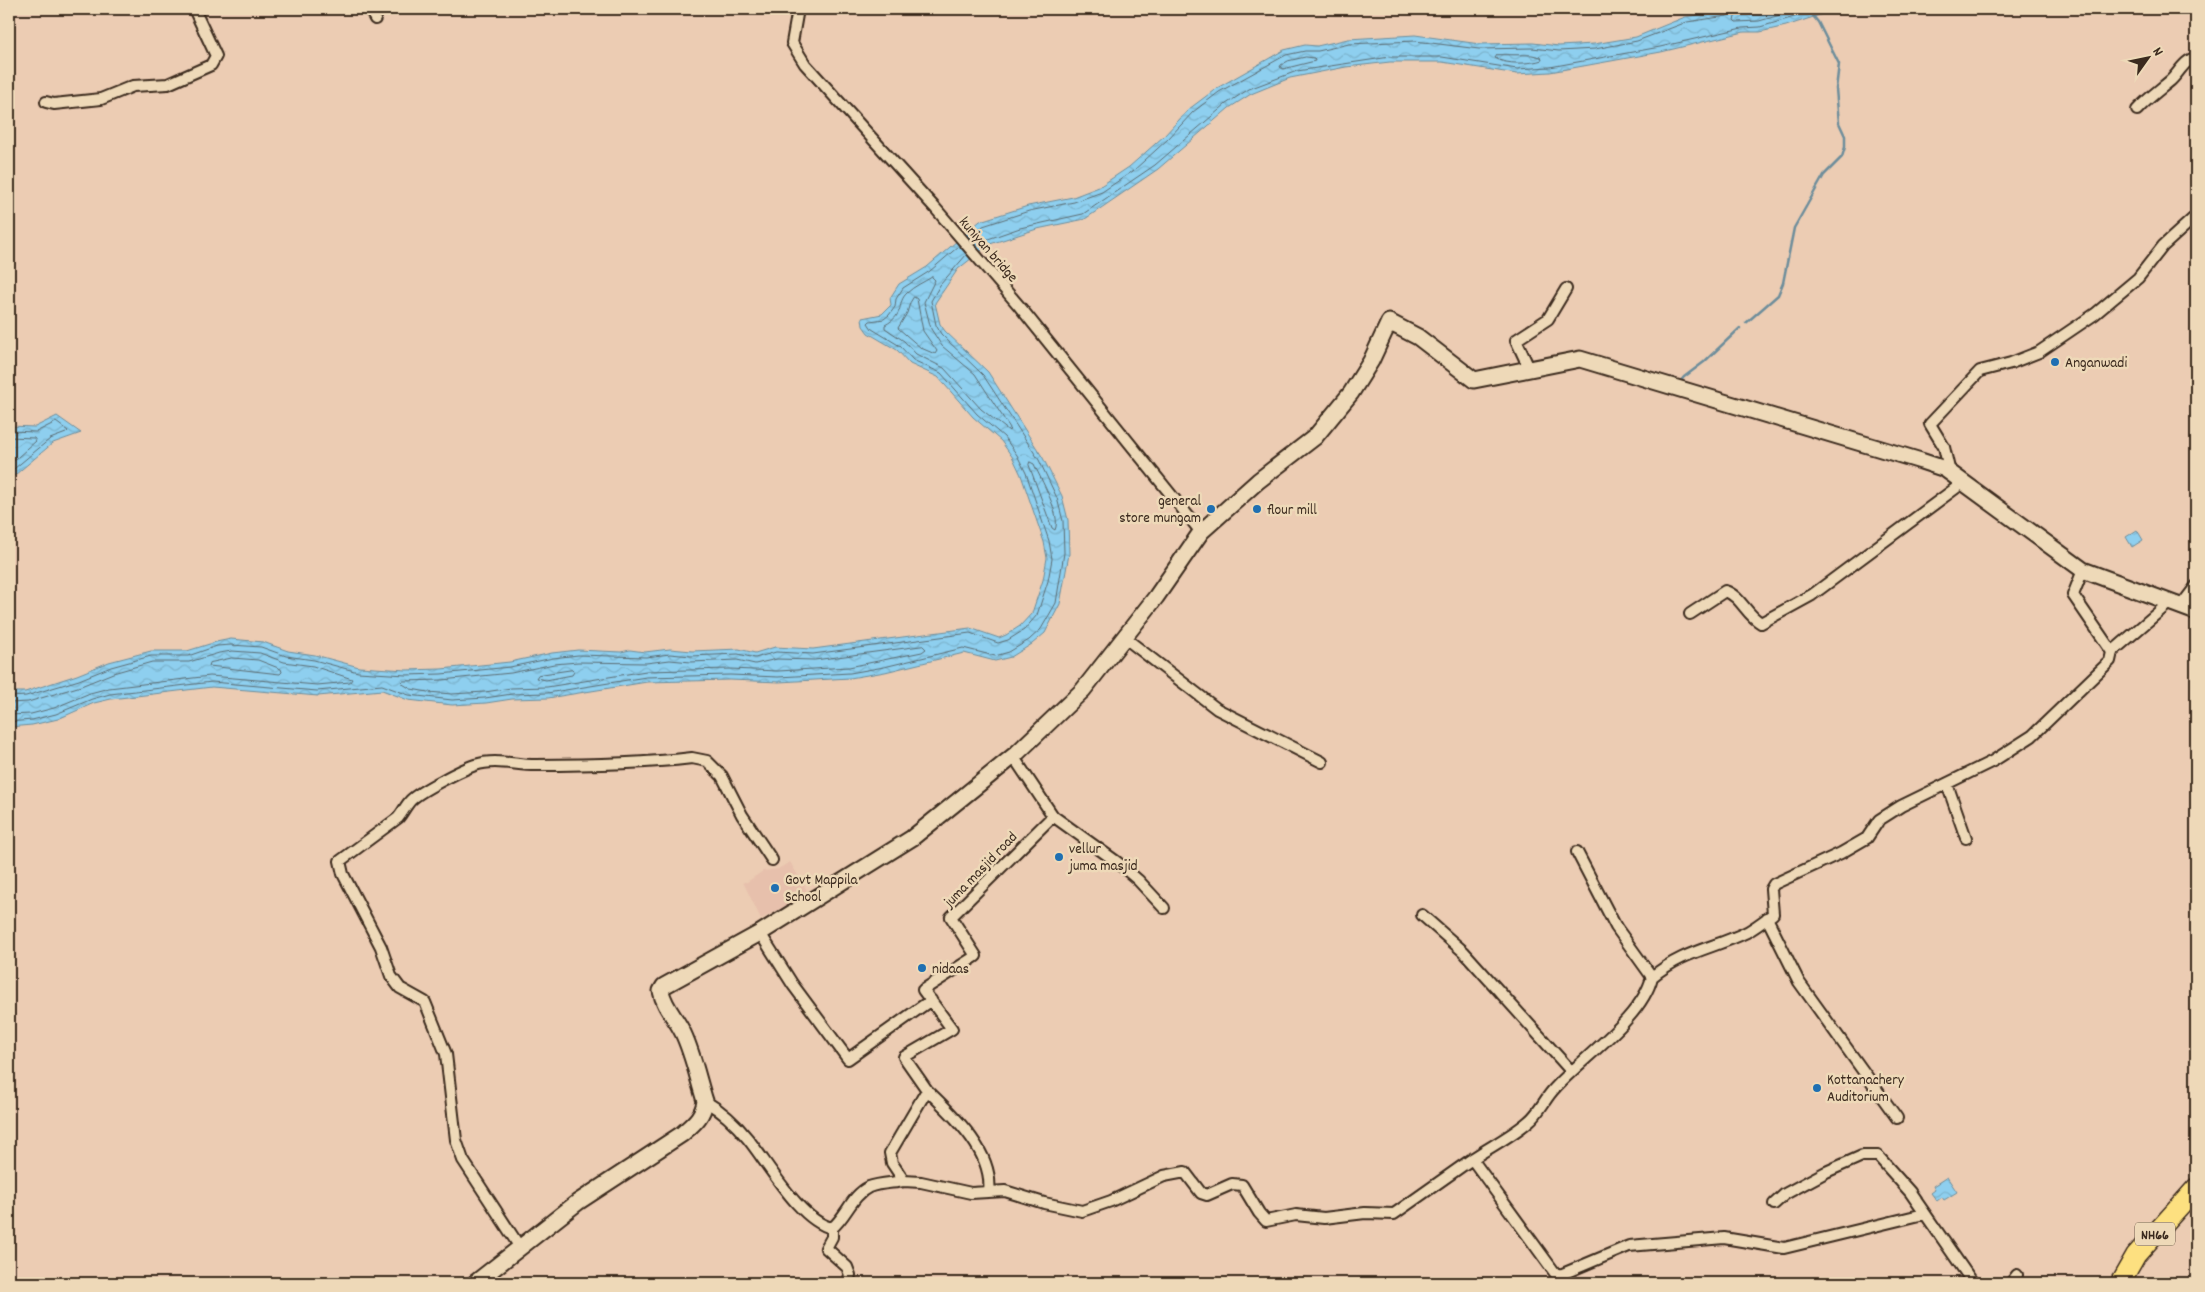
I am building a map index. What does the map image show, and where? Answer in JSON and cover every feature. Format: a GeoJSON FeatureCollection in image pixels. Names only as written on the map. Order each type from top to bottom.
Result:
{"type":"FeatureCollection","features":[{"type":"Feature","properties":{"kind":"highway","name":"NH66"},"geometry":{"type":"LineString","coordinates":[[2120,1283],[2136,1255],[2196,1188]]}},
{"type":"Feature","properties":{"kind":"main road"},"geometry":{"type":"LineString","coordinates":[[475,1283],[521,1249],[578,1202],[682,1134],[697,1121],[704,1110],[705,1101],[683,1033],[665,1005],[661,991],[664,986],[760,933],[912,838],[1013,756],[1083,690],[1156,597],[1201,532],[1258,481],[1315,437],[1351,393],[1371,361],[1389,322],[1418,336],[1474,380],[1580,359],[1921,460],[1950,473],[1964,482],[2083,570],[2196,612]]}},
{"type":"Feature","properties":{"kind":"street"},"geometry":{"type":"LineString","coordinates":[[46,102],[54,104],[101,99],[133,86],[168,84],[211,65],[216,56],[194,9]]}},
{"type":"Feature","properties":{"kind":"street"},"geometry":{"type":"LineString","coordinates":[[370,9],[375,19]]}},
{"type":"Feature","properties":{"kind":"street","name":"kuniyan bridge"},"geometry":{"type":"LineString","coordinates":[[798,9],[792,43],[805,64],[1020,307],[1201,532]]}},
{"type":"Feature","properties":{"kind":"street"},"geometry":{"type":"LineString","coordinates":[[2137,110],[2151,95],[2171,81],[2191,59],[2196,58]]}},
{"type":"Feature","properties":{"kind":"street"},"geometry":{"type":"LineString","coordinates":[[1950,473],[1944,447],[1930,424],[1980,371],[2012,363],[2039,352],[2095,314],[2138,278],[2163,246],[2196,216]]}},
{"type":"Feature","properties":{"kind":"street"},"geometry":{"type":"LineString","coordinates":[[1529,368],[1516,340],[1548,319],[1566,289]]}},
{"type":"Feature","properties":{"kind":"street"},"geometry":{"type":"LineString","coordinates":[[1690,614],[1725,591],[1734,594],[1753,618],[1761,623],[1812,595],[1964,482]]}},
{"type":"Feature","properties":{"kind":"street"},"geometry":{"type":"LineString","coordinates":[[2083,570],[2073,595],[2112,652]]}},
{"type":"Feature","properties":{"kind":"street"},"geometry":{"type":"LineString","coordinates":[[832,1228],[838,1224],[861,1192],[870,1187],[904,1181],[921,1182],[971,1193],[1005,1191],[1044,1203],[1082,1211],[1111,1201],[1164,1176],[1185,1172],[1201,1193],[1207,1195],[1232,1184],[1242,1185],[1259,1214],[1266,1221],[1296,1215],[1324,1218],[1365,1212],[1394,1214],[1530,1121],[1542,1108],[1553,1090],[1636,1010],[1649,989],[1652,977],[1668,964],[1685,955],[1749,931],[1773,914],[1770,889],[1774,884],[1841,853],[1867,838],[1879,820],[1901,806],[1993,761],[2032,736],[2110,661],[2112,652],[2196,586]]}},
{"type":"Feature","properties":{"kind":"street"},"geometry":{"type":"LineString","coordinates":[[1125,638],[1217,709],[1322,762]]}},
{"type":"Feature","properties":{"kind":"street"},"geometry":{"type":"LineString","coordinates":[[1013,756],[1053,816],[1117,862],[1138,880],[1164,908]]}},
{"type":"Feature","properties":{"kind":"street"},"geometry":{"type":"LineString","coordinates":[[521,1249],[463,1160],[456,1140],[446,1054],[425,1002],[400,988],[391,976],[381,947],[340,867],[340,861],[398,818],[406,810],[410,801],[474,765],[494,761],[526,765],[589,764],[692,758],[708,761],[722,776],[742,815],[772,860]]}},
{"type":"Feature","properties":{"kind":"street"},"geometry":{"type":"LineString","coordinates":[[1947,784],[1966,838]]}},
{"type":"Feature","properties":{"kind":"street","name":"juma masjid road"},"geometry":{"type":"LineString","coordinates":[[931,1000],[923,990],[976,956],[951,917],[1053,816]]}},
{"type":"Feature","properties":{"kind":"street"},"geometry":{"type":"LineString","coordinates":[[1577,852],[1616,927],[1652,977]]}},
{"type":"Feature","properties":{"kind":"street"},"geometry":{"type":"LineString","coordinates":[[1422,915],[1464,952],[1572,1071]]}},
{"type":"Feature","properties":{"kind":"street"},"geometry":{"type":"LineString","coordinates":[[1766,918],[1799,982],[1898,1118]]}},
{"type":"Feature","properties":{"kind":"street"},"geometry":{"type":"LineString","coordinates":[[760,933],[793,985],[848,1060],[931,1000],[952,1029],[904,1057],[927,1090],[947,1109],[979,1150],[990,1181],[988,1192]]}},
{"type":"Feature","properties":{"kind":"street"},"geometry":{"type":"LineString","coordinates":[[904,1181],[892,1163],[890,1153],[927,1090]]}},
{"type":"Feature","properties":{"kind":"street"},"geometry":{"type":"LineString","coordinates":[[705,1101],[722,1111],[748,1138],[807,1216],[832,1228]]}},
{"type":"Feature","properties":{"kind":"street"},"geometry":{"type":"LineString","coordinates":[[1774,1204],[1785,1194],[1826,1172],[1862,1156],[1878,1156],[1910,1192],[1973,1283]]}},
{"type":"Feature","properties":{"kind":"street"},"geometry":{"type":"LineString","coordinates":[[1472,1159],[1554,1273],[1563,1279],[1629,1246],[1724,1238],[1784,1248],[1924,1214]]}},
{"type":"Feature","properties":{"kind":"street"},"geometry":{"type":"LineString","coordinates":[[832,1228],[832,1237],[826,1248],[847,1268],[850,1275],[848,1283]]}},
{"type":"Feature","properties":{"kind":"shaded area","name":"Govt Mappila School"},"geometry":{"type":"Polygon","coordinates":[[[790,862],[809,894],[761,919],[743,882],[747,882],[763,871],[778,869],[790,862]]]}},
{"type":"Feature","properties":{"kind":"water"},"geometry":{"type":"Polygon","coordinates":[[[1735,9],[1838,9],[1786,26],[1760,32],[1744,32],[1661,52],[1550,72],[1517,74],[1442,62],[1390,62],[1346,67],[1290,78],[1251,94],[1229,108],[1158,169],[1085,219],[1037,229],[990,244],[958,269],[935,303],[940,324],[988,372],[1043,458],[1062,496],[1068,520],[1069,554],[1060,604],[1045,633],[1011,657],[995,661],[964,653],[885,672],[850,678],[779,682],[730,680],[647,682],[548,698],[512,699],[452,705],[408,700],[382,690],[318,696],[212,687],[111,699],[94,703],[58,719],[32,725],[9,727],[9,692],[25,692],[109,662],[151,651],[187,651],[231,639],[263,642],[288,651],[315,655],[359,667],[406,670],[441,669],[510,662],[552,653],[578,650],[621,652],[630,650],[645,652],[670,649],[692,651],[739,649],[755,653],[775,647],[813,649],[970,628],[999,638],[1020,626],[1032,613],[1043,580],[1047,558],[1044,542],[1021,475],[1013,458],[1001,441],[973,417],[938,377],[910,364],[897,350],[868,333],[863,326],[862,318],[882,314],[891,305],[890,298],[899,284],[927,267],[980,221],[1028,206],[1073,197],[1099,187],[1129,167],[1164,136],[1189,109],[1217,88],[1284,50],[1305,45],[1317,46],[1348,39],[1415,35],[1480,44],[1533,43],[1559,46],[1594,44],[1636,37],[1685,17],[1735,9]]]}},
{"type":"Feature","properties":{"kind":"water"},"geometry":{"type":"Polygon","coordinates":[[[57,416],[81,433],[53,443],[9,480],[9,426],[35,427],[57,416]]]}},
{"type":"Feature","properties":{"kind":"water"},"geometry":{"type":"Polygon","coordinates":[[[2137,530],[2143,540],[2132,547],[2126,537],[2137,530]]]}},
{"type":"Feature","properties":{"kind":"water"},"geometry":{"type":"Polygon","coordinates":[[[1947,1177],[1957,1192],[1944,1200],[1942,1197],[1937,1201],[1931,1193],[1935,1190],[1933,1186],[1947,1177]]]}},
{"type":"Feature","properties":{"kind":"waterway"},"geometry":{"type":"LineString","coordinates":[[1746,323],[1778,295],[1783,283],[1794,228],[1824,175],[1842,157],[1845,147],[1845,136],[1839,123],[1836,89],[1839,64],[1818,22],[1813,16]]}},
{"type":"Feature","properties":{"kind":"waterway"},"geometry":{"type":"LineString","coordinates":[[1679,383],[1740,328]]}},
{"type":"Feature","properties":{"kind":"place","name":"Anganwadi"},"geometry":{"type":"Point","coordinates":[2055,362]}},
{"type":"Feature","properties":{"kind":"place","name":"general store mungam"},"geometry":{"type":"Point","coordinates":[1211,509]}},
{"type":"Feature","properties":{"kind":"place","name":"flour mill"},"geometry":{"type":"Point","coordinates":[1257,509]}},
{"type":"Feature","properties":{"kind":"place","name":"vellur juma masjid"},"geometry":{"type":"Point","coordinates":[1059,857]}},
{"type":"Feature","properties":{"kind":"place","name":"Govt Mappila School"},"geometry":{"type":"Point","coordinates":[775,888]}},
{"type":"Feature","properties":{"kind":"place","name":"nidaas"},"geometry":{"type":"Point","coordinates":[922,968]}},
{"type":"Feature","properties":{"kind":"place","name":"Kottanachery Auditorium"},"geometry":{"type":"Point","coordinates":[1817,1088]}}]}
